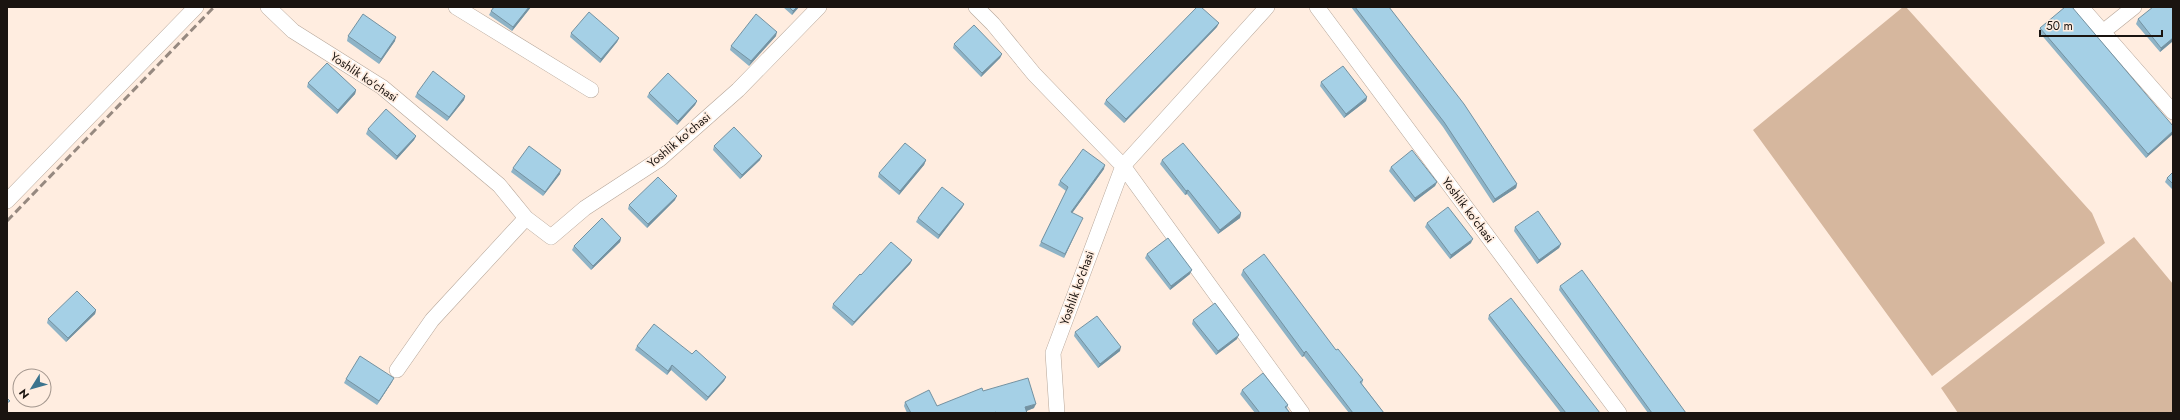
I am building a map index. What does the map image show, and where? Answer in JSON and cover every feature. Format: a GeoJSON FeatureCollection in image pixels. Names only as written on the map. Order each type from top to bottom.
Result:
{"type":"FeatureCollection","features":[{"type":"Feature","properties":{"kind":"street"},"geometry":{"type":"LineString","coordinates":[[7,201],[196,7]]}},
{"type":"Feature","properties":{"kind":"street","name":"Yoshlik ko'chasi"},"geometry":{"type":"LineString","coordinates":[[268,7],[292,31],[382,87],[499,185],[526,218],[552,237],[585,208],[660,159],[738,90],[819,7]]}},
{"type":"Feature","properties":{"kind":"street"},"geometry":{"type":"LineString","coordinates":[[456,7],[591,90]]}},
{"type":"Feature","properties":{"kind":"street"},"geometry":{"type":"LineString","coordinates":[[976,7],[1034,74],[1122,166],[1302,413]]}},
{"type":"Feature","properties":{"kind":"street","name":"Yoshlik ko'chasi"},"geometry":{"type":"LineString","coordinates":[[1057,413],[1053,353],[1122,166],[1267,7]]}},
{"type":"Feature","properties":{"kind":"street","name":"Yoshlik ko'chasi"},"geometry":{"type":"LineString","coordinates":[[1317,7],[1619,413]]}},
{"type":"Feature","properties":{"kind":"street"},"geometry":{"type":"LineString","coordinates":[[2081,7],[2104,31],[2173,112]]}},
{"type":"Feature","properties":{"kind":"street"},"geometry":{"type":"LineString","coordinates":[[2104,31],[2134,7]]}},
{"type":"Feature","properties":{"kind":"street"},"geometry":{"type":"LineString","coordinates":[[397,370],[432,320],[526,218]]}},
{"type":"Feature","properties":{"kind":"shaded area"},"geometry":{"type":"Polygon","coordinates":[[[1903,7],[1906,7],[2092,213],[2105,243],[1932,376],[1753,130],[1903,7]]]}},
{"type":"Feature","properties":{"kind":"shaded area"},"geometry":{"type":"Polygon","coordinates":[[[2134,237],[2173,284],[2173,413],[1958,413],[1941,388],[2134,237]]]}},
{"type":"Feature","properties":{"kind":"building"},"geometry":{"type":"Polygon","coordinates":[[[494,7],[529,7],[513,27],[491,11],[494,7]]]}},
{"type":"Feature","properties":{"kind":"building"},"geometry":{"type":"Polygon","coordinates":[[[789,7],[797,7],[793,11],[789,7]]]}},
{"type":"Feature","properties":{"kind":"building"},"geometry":{"type":"Polygon","coordinates":[[[1197,7],[1201,7],[1219,23],[1126,119],[1106,100],[1197,7]]]}},
{"type":"Feature","properties":{"kind":"building"},"geometry":{"type":"Polygon","coordinates":[[[1355,7],[1389,7],[1464,104],[1517,184],[1495,199],[1444,122],[1355,7]]]}},
{"type":"Feature","properties":{"kind":"building"},"geometry":{"type":"Polygon","coordinates":[[[2065,7],[2072,7],[2173,126],[2173,131],[2148,154],[2040,28],[2065,7]]]}},
{"type":"Feature","properties":{"kind":"building"},"geometry":{"type":"Polygon","coordinates":[[[2153,7],[2173,7],[2173,38],[2161,48],[2138,19],[2153,7]]]}},
{"type":"Feature","properties":{"kind":"building"},"geometry":{"type":"Polygon","coordinates":[[[589,12],[619,38],[601,59],[571,33],[589,12]]]}},
{"type":"Feature","properties":{"kind":"building"},"geometry":{"type":"Polygon","coordinates":[[[363,14],[396,37],[381,59],[348,36],[363,14]]]}},
{"type":"Feature","properties":{"kind":"building"},"geometry":{"type":"Polygon","coordinates":[[[756,14],[777,32],[751,61],[731,46],[756,14]]]}},
{"type":"Feature","properties":{"kind":"building"},"geometry":{"type":"Polygon","coordinates":[[[974,25],[1002,54],[982,73],[954,44],[974,25]]]}},
{"type":"Feature","properties":{"kind":"building"},"geometry":{"type":"Polygon","coordinates":[[[327,63],[356,90],[338,110],[308,83],[327,63]]]}},
{"type":"Feature","properties":{"kind":"building"},"geometry":{"type":"Polygon","coordinates":[[[1343,66],[1367,97],[1346,114],[1321,82],[1343,66]]]}},
{"type":"Feature","properties":{"kind":"building"},"geometry":{"type":"Polygon","coordinates":[[[433,71],[465,96],[449,117],[417,93],[433,71]]]}},
{"type":"Feature","properties":{"kind":"building"},"geometry":{"type":"Polygon","coordinates":[[[668,73],[697,101],[678,121],[649,93],[668,73]]]}},
{"type":"Feature","properties":{"kind":"building"},"geometry":{"type":"Polygon","coordinates":[[[386,109],[416,136],[397,156],[368,129],[386,109]]]}},
{"type":"Feature","properties":{"kind":"building"},"geometry":{"type":"Polygon","coordinates":[[[734,127],[762,156],[742,175],[714,146],[734,127]]]}},
{"type":"Feature","properties":{"kind":"building"},"geometry":{"type":"Polygon","coordinates":[[[905,143],[926,160],[900,191],[879,173],[905,143]]]}},
{"type":"Feature","properties":{"kind":"building"},"geometry":{"type":"Polygon","coordinates":[[[1183,143],[1241,213],[1220,230],[1188,190],[1186,191],[1162,160],[1183,143]]]}},
{"type":"Feature","properties":{"kind":"building"},"geometry":{"type":"Polygon","coordinates":[[[529,146],[561,170],[545,192],[513,168],[529,146]]]}},
{"type":"Feature","properties":{"kind":"building"},"geometry":{"type":"Polygon","coordinates":[[[1083,149],[1105,165],[1071,212],[1083,218],[1065,254],[1041,242],[1068,187],[1060,181],[1083,149]]]}},
{"type":"Feature","properties":{"kind":"building"},"geometry":{"type":"Polygon","coordinates":[[[1412,150],[1437,182],[1415,198],[1391,167],[1412,150]]]}},
{"type":"Feature","properties":{"kind":"building"},"geometry":{"type":"Polygon","coordinates":[[[2173,172],[2173,184],[2167,178],[2173,172]]]}},
{"type":"Feature","properties":{"kind":"building"},"geometry":{"type":"Polygon","coordinates":[[[658,177],[677,196],[648,224],[629,205],[658,177]]]}},
{"type":"Feature","properties":{"kind":"building"},"geometry":{"type":"Polygon","coordinates":[[[942,187],[964,204],[939,235],[918,218],[942,187]]]}},
{"type":"Feature","properties":{"kind":"building"},"geometry":{"type":"Polygon","coordinates":[[[1448,207],[1473,239],[1451,255],[1427,223],[1448,207]]]}},
{"type":"Feature","properties":{"kind":"building"},"geometry":{"type":"Polygon","coordinates":[[[1538,211],[1561,244],[1539,260],[1515,227],[1538,211]]]}},
{"type":"Feature","properties":{"kind":"building"},"geometry":{"type":"Polygon","coordinates":[[[602,218],[621,238],[593,266],[574,246],[602,218]]]}},
{"type":"Feature","properties":{"kind":"building"},"geometry":{"type":"Polygon","coordinates":[[[1168,238],[1192,270],[1171,286],[1147,254],[1168,238]]]}},
{"type":"Feature","properties":{"kind":"building"},"geometry":{"type":"Polygon","coordinates":[[[891,242],[912,260],[854,322],[833,304],[891,242]]]}},
{"type":"Feature","properties":{"kind":"building"},"geometry":{"type":"Polygon","coordinates":[[[1264,254],[1336,350],[1338,349],[1363,380],[1360,382],[1384,413],[1353,413],[1306,351],[1304,353],[1243,270],[1264,254]]]}},
{"type":"Feature","properties":{"kind":"building"},"geometry":{"type":"Polygon","coordinates":[[[1582,270],[1686,413],[1652,413],[1560,286],[1582,270]]]}},
{"type":"Feature","properties":{"kind":"building"},"geometry":{"type":"Polygon","coordinates":[[[77,291],[96,310],[68,338],[48,319],[77,291]]]}},
{"type":"Feature","properties":{"kind":"building"},"geometry":{"type":"Polygon","coordinates":[[[1511,298],[1600,413],[1566,413],[1489,315],[1511,298]]]}},
{"type":"Feature","properties":{"kind":"building"},"geometry":{"type":"Polygon","coordinates":[[[1215,303],[1239,335],[1218,351],[1193,320],[1215,303]]]}},
{"type":"Feature","properties":{"kind":"building"},"geometry":{"type":"Polygon","coordinates":[[[1097,316],[1121,347],[1100,364],[1075,332],[1097,316]]]}},
{"type":"Feature","properties":{"kind":"building"},"geometry":{"type":"Polygon","coordinates":[[[654,324],[692,354],[696,350],[726,377],[708,397],[672,365],[668,371],[637,346],[654,324]]]}},
{"type":"Feature","properties":{"kind":"building"},"geometry":{"type":"Polygon","coordinates":[[[360,356],[394,378],[379,401],[346,379],[360,356]]]}},
{"type":"Feature","properties":{"kind":"building"},"geometry":{"type":"Polygon","coordinates":[[[1263,373],[1288,405],[1285,407],[1290,413],[1260,413],[1242,390],[1263,373]]]}},
{"type":"Feature","properties":{"kind":"building"},"geometry":{"type":"Polygon","coordinates":[[[1028,378],[1036,404],[1025,407],[1027,413],[911,413],[905,402],[929,390],[937,406],[982,388],[983,391],[1028,378]]]}},
{"type":"Feature","properties":{"kind":"railway"},"geometry":{"type":"LineString","coordinates":[[7,221],[214,7]]}}]}
